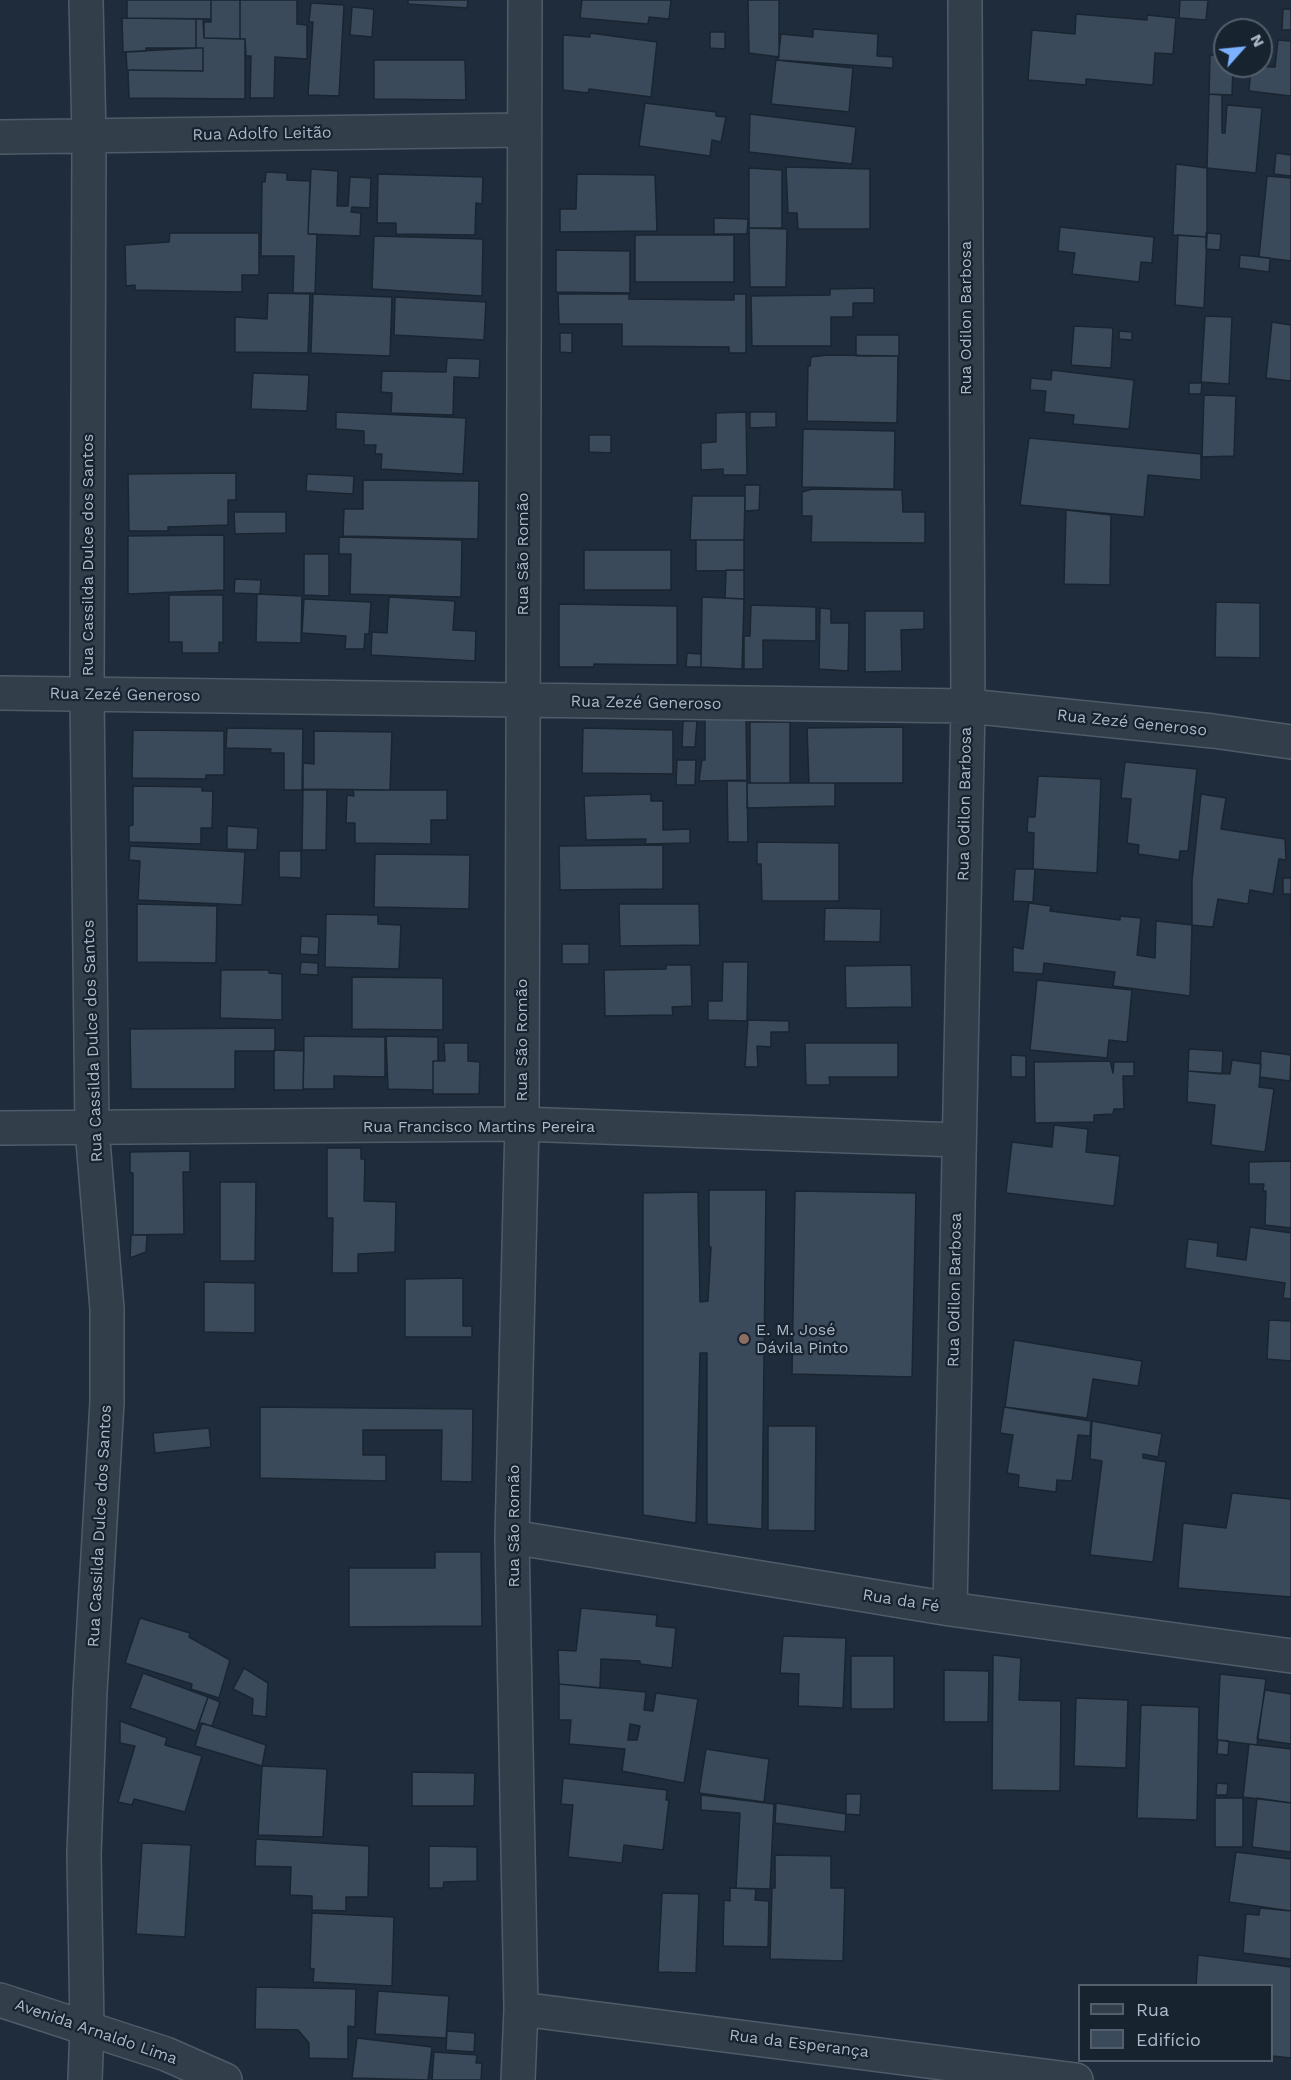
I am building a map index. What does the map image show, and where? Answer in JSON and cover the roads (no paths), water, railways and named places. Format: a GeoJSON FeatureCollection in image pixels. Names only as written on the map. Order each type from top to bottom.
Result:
{"type":"FeatureCollection","features":[{"type":"Feature","properties":{"kind":"street","name":"Rua Cassilda Dulce dos Santos"},"geometry":{"type":"LineString","coordinates":[[84,2080],[87,2027],[85,1842],[90,1692],[107,1402],[107,1309],[92,1129],[87,694],[89,137],[86,0]]}},
{"type":"Feature","properties":{"kind":"street","name":"Rua São Romão"},"geometry":{"type":"LineString","coordinates":[[518,2080],[521,2009],[512,1537],[522,1124],[525,0]]}},
{"type":"Feature","properties":{"kind":"street","name":"Rua Odilon Barbosa"},"geometry":{"type":"LineString","coordinates":[[950,1609],[957,1140],[968,706],[965,0]]}},
{"type":"Feature","properties":{"kind":"street","name":"Rua Adolfo Leitão"},"geometry":{"type":"LineString","coordinates":[[0,137],[524,130]]}},
{"type":"Feature","properties":{"kind":"street","name":"Rua Zezé Generoso"},"geometry":{"type":"LineString","coordinates":[[0,693],[522,702],[968,706],[1213,731],[1291,742]]}},
{"type":"Feature","properties":{"kind":"street","name":"Rua Francisco Martins Pereira"},"geometry":{"type":"LineString","coordinates":[[0,1128],[522,1124],[957,1140]]}},
{"type":"Feature","properties":{"kind":"street","name":"Rua da Fé"},"geometry":{"type":"LineString","coordinates":[[512,1537],[950,1609],[1291,1656]]}},
{"type":"Feature","properties":{"kind":"street","name":"Avenida Arnaldo Lima"},"geometry":{"type":"LineString","coordinates":[[0,2000],[166,2054],[225,2080]]}},
{"type":"Feature","properties":{"kind":"street","name":"Rua da Esperança"},"geometry":{"type":"LineString","coordinates":[[521,2009],[1076,2080]]}},
{"type":"Feature","properties":{"kind":"place","name":"E. M. José Dávila Pinto"},"geometry":{"type":"Point","coordinates":[744,1339]}}]}
